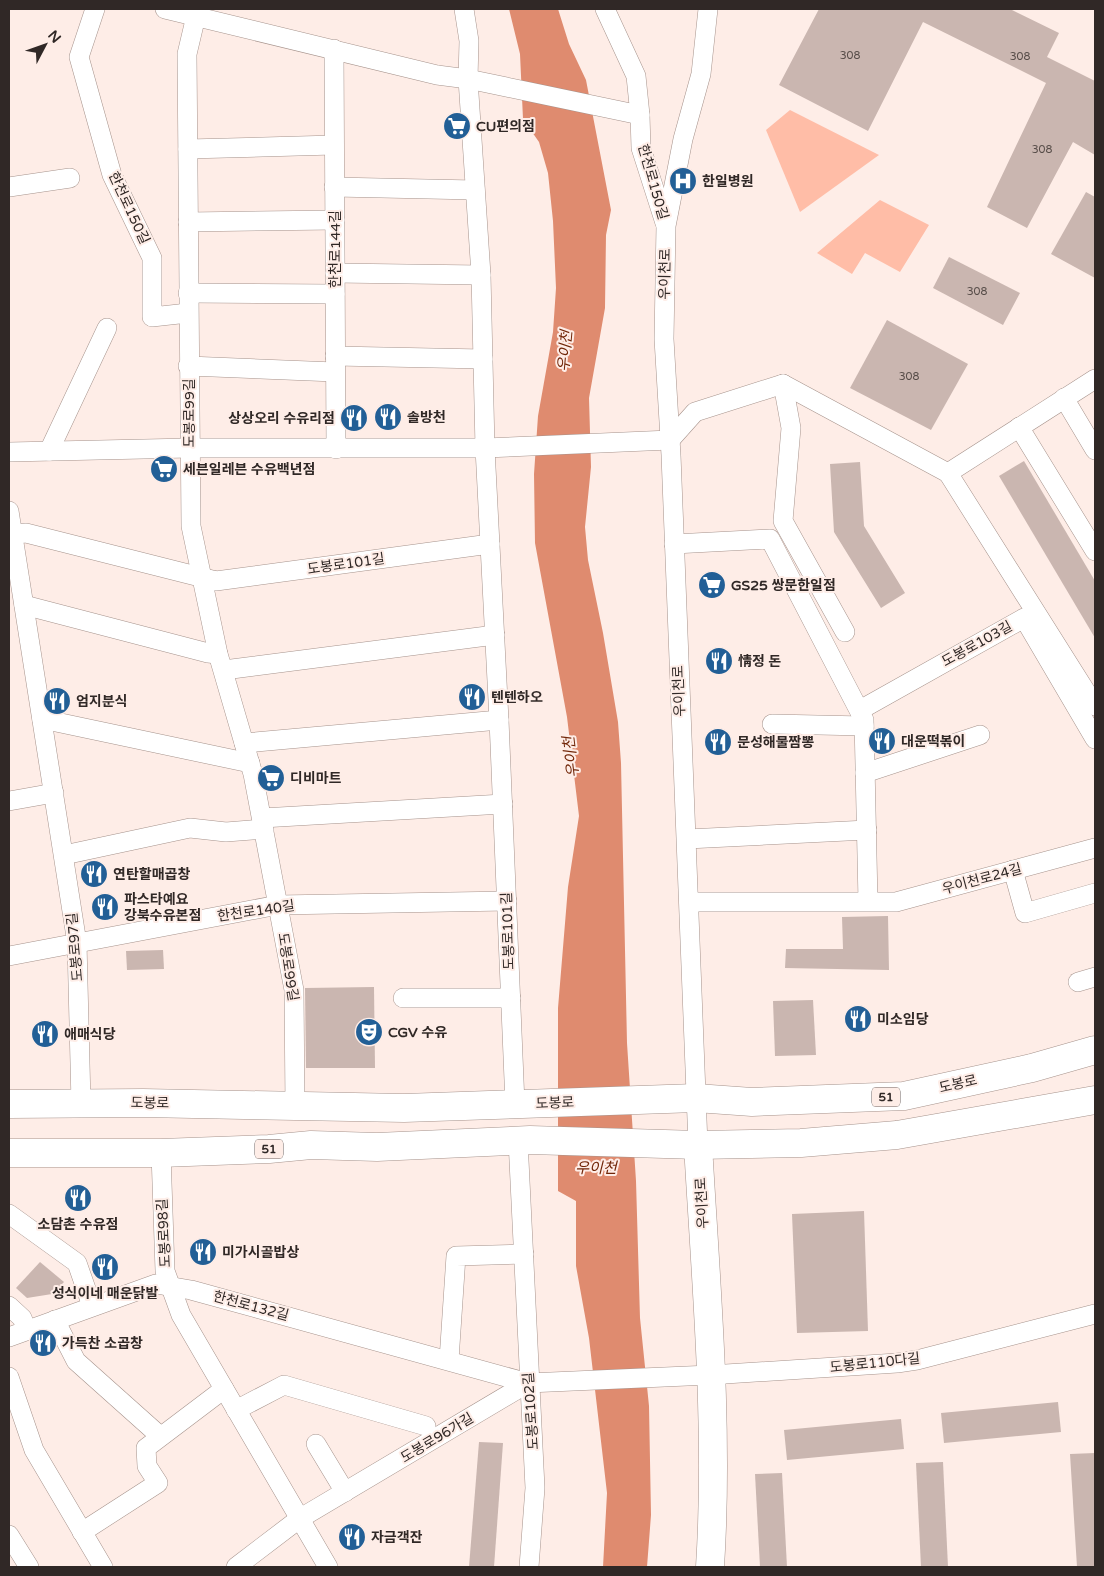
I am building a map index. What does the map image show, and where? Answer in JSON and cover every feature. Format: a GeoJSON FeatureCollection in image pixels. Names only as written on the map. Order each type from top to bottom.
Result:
{"type":"FeatureCollection","features":[{"type":"Feature","properties":{"kind":"main road","name":"도봉로"},"geometry":{"type":"LineString","coordinates":[[9,1104],[82,1103],[395,1108],[684,1098],[752,1102],[904,1096],[1032,1068],[1095,1050]]}},
{"type":"Feature","properties":{"kind":"main road","name":"51"},"geometry":{"type":"LineString","coordinates":[[9,1153],[160,1153],[269,1149],[311,1145],[377,1147],[524,1140],[688,1143],[810,1142],[897,1135],[1095,1100]]}},
{"type":"Feature","properties":{"kind":"main road","name":"우이천로"},"geometry":{"type":"LineString","coordinates":[[688,1143],[697,1376],[712,1529],[710,1567]]}},
{"type":"Feature","properties":{"kind":"street","name":"한천로150길"},"geometry":{"type":"LineString","coordinates":[[95,9],[79,57],[112,175],[152,258],[152,317],[188,313]]}},
{"type":"Feature","properties":{"kind":"street"},"geometry":{"type":"LineString","coordinates":[[166,9],[438,75],[468,79],[637,114]]}},
{"type":"Feature","properties":{"kind":"street","name":"도봉로101길"},"geometry":{"type":"LineString","coordinates":[[464,9],[469,41],[468,79],[481,276],[485,448],[511,998],[522,1104]]}},
{"type":"Feature","properties":{"kind":"street","name":"한천로150길"},"geometry":{"type":"LineString","coordinates":[[605,9],[636,76],[637,114],[641,148],[666,226]]}},
{"type":"Feature","properties":{"kind":"street","name":"우이천로"},"geometry":{"type":"LineString","coordinates":[[688,1143],[684,1098],[689,902],[664,338],[666,226],[683,139],[701,74],[708,9]]}},
{"type":"Feature","properties":{"kind":"street","name":"도봉로99길"},"geometry":{"type":"LineString","coordinates":[[196,16],[188,54],[188,366],[191,526],[221,662],[250,763],[294,990],[295,1106]]}},
{"type":"Feature","properties":{"kind":"street","name":"한천로144길"},"geometry":{"type":"LineString","coordinates":[[334,50],[336,449]]}},
{"type":"Feature","properties":{"kind":"street"},"geometry":{"type":"LineString","coordinates":[[188,149],[334,145]]}},
{"type":"Feature","properties":{"kind":"street"},"geometry":{"type":"LineString","coordinates":[[9,188],[70,178]]}},
{"type":"Feature","properties":{"kind":"street"},"geometry":{"type":"LineString","coordinates":[[334,187],[476,190]]}},
{"type":"Feature","properties":{"kind":"street"},"geometry":{"type":"LineString","coordinates":[[188,222],[334,220]]}},
{"type":"Feature","properties":{"kind":"street"},"geometry":{"type":"LineString","coordinates":[[335,273],[481,276]]}},
{"type":"Feature","properties":{"kind":"street"},"geometry":{"type":"LineString","coordinates":[[188,293],[335,294]]}},
{"type":"Feature","properties":{"kind":"street"},"geometry":{"type":"LineString","coordinates":[[49,451],[107,328]]}},
{"type":"Feature","properties":{"kind":"street"},"geometry":{"type":"LineString","coordinates":[[335,364],[483,359]]}},
{"type":"Feature","properties":{"kind":"street","name":"도봉로99길"},"geometry":{"type":"LineString","coordinates":[[188,366],[335,364]]}},
{"type":"Feature","properties":{"kind":"street"},"geometry":{"type":"LineString","coordinates":[[948,473],[1095,378]]}},
{"type":"Feature","properties":{"kind":"street"},"geometry":{"type":"LineString","coordinates":[[783,384],[791,428],[783,521],[845,632]]}},
{"type":"Feature","properties":{"kind":"street"},"geometry":{"type":"LineString","coordinates":[[9,452],[189,448],[485,448],[670,440],[695,412],[783,384],[948,473],[1095,706]]}},
{"type":"Feature","properties":{"kind":"street"},"geometry":{"type":"LineString","coordinates":[[1064,398],[1095,450]]}},
{"type":"Feature","properties":{"kind":"street"},"geometry":{"type":"LineString","coordinates":[[1019,428],[1095,551]]}},
{"type":"Feature","properties":{"kind":"street","name":"도봉로97길"},"geometry":{"type":"LineString","coordinates":[[9,511],[77,943],[82,1103]]}},
{"type":"Feature","properties":{"kind":"street"},"geometry":{"type":"LineString","coordinates":[[12,534],[26,533],[203,578]]}},
{"type":"Feature","properties":{"kind":"street"},"geometry":{"type":"LineString","coordinates":[[674,544],[770,539],[862,718],[868,901]]}},
{"type":"Feature","properties":{"kind":"street","name":"도봉로101길"},"geometry":{"type":"LineString","coordinates":[[203,578],[216,581],[490,544]]}},
{"type":"Feature","properties":{"kind":"street"},"geometry":{"type":"LineString","coordinates":[[24,605],[208,653],[221,662],[495,636]]}},
{"type":"Feature","properties":{"kind":"street","name":"도봉로103길"},"geometry":{"type":"LineString","coordinates":[[862,718],[1024,618],[1095,739]]}},
{"type":"Feature","properties":{"kind":"street"},"geometry":{"type":"LineString","coordinates":[[772,724],[862,718]]}},
{"type":"Feature","properties":{"kind":"street"},"geometry":{"type":"LineString","coordinates":[[42,719],[250,763]]}},
{"type":"Feature","properties":{"kind":"street"},"geometry":{"type":"LineString","coordinates":[[244,743],[499,720]]}},
{"type":"Feature","properties":{"kind":"street"},"geometry":{"type":"LineString","coordinates":[[865,773],[980,735]]}},
{"type":"Feature","properties":{"kind":"street"},"geometry":{"type":"LineString","coordinates":[[9,801],[54,793]]}},
{"type":"Feature","properties":{"kind":"street"},"geometry":{"type":"LineString","coordinates":[[64,855],[190,828],[226,832],[263,824],[503,804]]}},
{"type":"Feature","properties":{"kind":"street"},"geometry":{"type":"LineString","coordinates":[[687,839],[867,830]]}},
{"type":"Feature","properties":{"kind":"street","name":"우이천로24길"},"geometry":{"type":"LineString","coordinates":[[689,902],[896,902],[1095,848]]}},
{"type":"Feature","properties":{"kind":"street"},"geometry":{"type":"LineString","coordinates":[[1013,870],[1025,913],[1095,893]]}},
{"type":"Feature","properties":{"kind":"street","name":"한천로140길"},"geometry":{"type":"LineString","coordinates":[[9,956],[278,905],[507,901]]}},
{"type":"Feature","properties":{"kind":"street"},"geometry":{"type":"LineString","coordinates":[[403,998],[511,998]]}},
{"type":"Feature","properties":{"kind":"street","name":"도봉로102길"},"geometry":{"type":"LineString","coordinates":[[524,1140],[524,1254],[533,1382],[535,1488],[529,1567]]}},
{"type":"Feature","properties":{"kind":"street","name":"도봉로98길"},"geometry":{"type":"LineString","coordinates":[[160,1153],[165,1271],[181,1316],[328,1567]]}},
{"type":"Feature","properties":{"kind":"street"},"geometry":{"type":"LineString","coordinates":[[9,1214],[77,1263],[92,1306]]}},
{"type":"Feature","properties":{"kind":"street"},"geometry":{"type":"LineString","coordinates":[[449,1360],[456,1256],[524,1254]]}},
{"type":"Feature","properties":{"kind":"street","name":"한천로132길"},"geometry":{"type":"LineString","coordinates":[[9,1337],[156,1284],[533,1382]]}},
{"type":"Feature","properties":{"kind":"street"},"geometry":{"type":"LineString","coordinates":[[9,1306],[22,1318],[27,1330]]}},
{"type":"Feature","properties":{"kind":"street","name":"도봉로110다길"},"geometry":{"type":"LineString","coordinates":[[533,1382],[697,1376],[918,1360],[1095,1314]]}},
{"type":"Feature","properties":{"kind":"street"},"geometry":{"type":"LineString","coordinates":[[54,1320],[76,1361],[160,1436]]}},
{"type":"Feature","properties":{"kind":"street"},"geometry":{"type":"LineString","coordinates":[[9,1377],[34,1450],[103,1567]]}},
{"type":"Feature","properties":{"kind":"street","name":"도봉로96가길"},"geometry":{"type":"LineString","coordinates":[[236,1567],[299,1519],[533,1382]]}},
{"type":"Feature","properties":{"kind":"street"},"geometry":{"type":"LineString","coordinates":[[236,1410],[284,1385],[426,1426]]}},
{"type":"Feature","properties":{"kind":"street"},"geometry":{"type":"LineString","coordinates":[[82,1532],[158,1483],[147,1466],[146,1448],[224,1389]]}},
{"type":"Feature","properties":{"kind":"street"},"geometry":{"type":"LineString","coordinates":[[316,1444],[345,1492]]}},
{"type":"Feature","properties":{"kind":"street"},"geometry":{"type":"LineString","coordinates":[[9,1535],[29,1567]]}},
{"type":"Feature","properties":{"kind":"shaded area"},"geometry":{"type":"Polygon","coordinates":[[[790,110],[879,155],[800,212],[766,130],[790,110]]]}},
{"type":"Feature","properties":{"kind":"shaded area"},"geometry":{"type":"Polygon","coordinates":[[[880,200],[929,225],[900,272],[865,253],[852,274],[817,253],[880,200]]]}},
{"type":"Feature","properties":{"kind":"water","name":"우이천"},"geometry":{"type":"Polygon","coordinates":[[[509,9],[558,9],[569,44],[586,80],[611,210],[606,235],[605,308],[589,398],[591,467],[585,527],[588,560],[618,722],[621,763],[627,1043],[636,1181],[640,1318],[649,1406],[651,1515],[647,1567],[603,1567],[607,1493],[589,1338],[576,1266],[576,1201],[558,1191],[558,1008],[568,887],[579,816],[567,717],[535,543],[534,474],[538,416],[553,332],[556,288],[553,221],[548,173],[539,142],[523,119],[520,54],[509,9]]]}},
{"type":"Feature","properties":{"kind":"building"},"geometry":{"type":"Polygon","coordinates":[[[819,9],[1010,9],[1059,33],[1047,57],[1095,81],[1095,155],[1073,142],[1027,228],[987,207],[1046,83],[923,22],[868,131],[779,85],[819,9]]]}},
{"type":"Feature","properties":{"kind":"building"},"geometry":{"type":"Polygon","coordinates":[[[1086,192],[1095,197],[1095,278],[1051,254],[1086,192]]]}},
{"type":"Feature","properties":{"kind":"building"},"geometry":{"type":"Polygon","coordinates":[[[949,257],[1020,293],[1003,325],[933,288],[949,257]]]}},
{"type":"Feature","properties":{"kind":"building"},"geometry":{"type":"Polygon","coordinates":[[[887,320],[968,364],[931,430],[850,388],[887,320]]]}},
{"type":"Feature","properties":{"kind":"building"},"geometry":{"type":"Polygon","coordinates":[[[1024,461],[1095,581],[1095,638],[999,476],[1024,461]]]}},
{"type":"Feature","properties":{"kind":"building"},"geometry":{"type":"Polygon","coordinates":[[[860,462],[864,526],[905,593],[881,608],[834,532],[830,464],[860,462]]]}},
{"type":"Feature","properties":{"kind":"building"},"geometry":{"type":"Polygon","coordinates":[[[888,916],[889,970],[785,968],[786,949],[843,949],[842,917],[888,916]]]}},
{"type":"Feature","properties":{"kind":"building"},"geometry":{"type":"Polygon","coordinates":[[[163,950],[164,969],[127,970],[126,951],[163,950]]]}},
{"type":"Feature","properties":{"kind":"building"},"geometry":{"type":"Polygon","coordinates":[[[374,987],[375,1068],[306,1068],[305,988],[374,987]]]}},
{"type":"Feature","properties":{"kind":"building"},"geometry":{"type":"Polygon","coordinates":[[[813,1000],[816,1055],[775,1056],[773,1001],[813,1000]]]}},
{"type":"Feature","properties":{"kind":"building"},"geometry":{"type":"Polygon","coordinates":[[[864,1211],[868,1331],[797,1333],[792,1214],[864,1211]]]}},
{"type":"Feature","properties":{"kind":"building"},"geometry":{"type":"Polygon","coordinates":[[[40,1262],[64,1282],[52,1294],[27,1298],[16,1288],[40,1262]]]}},
{"type":"Feature","properties":{"kind":"building"},"geometry":{"type":"Polygon","coordinates":[[[1058,1402],[1061,1432],[944,1443],[941,1413],[1058,1402]]]}},
{"type":"Feature","properties":{"kind":"building"},"geometry":{"type":"Polygon","coordinates":[[[901,1419],[904,1449],[787,1460],[784,1430],[901,1419]]]}},
{"type":"Feature","properties":{"kind":"building"},"geometry":{"type":"Polygon","coordinates":[[[479,1442],[503,1443],[494,1567],[469,1567],[479,1442]]]}},
{"type":"Feature","properties":{"kind":"building"},"geometry":{"type":"Polygon","coordinates":[[[1095,1453],[1095,1567],[1077,1567],[1070,1454],[1095,1453]]]}},
{"type":"Feature","properties":{"kind":"building"},"geometry":{"type":"Polygon","coordinates":[[[943,1462],[948,1567],[921,1567],[916,1463],[943,1462]]]}},
{"type":"Feature","properties":{"kind":"building"},"geometry":{"type":"Polygon","coordinates":[[[782,1473],[787,1567],[760,1567],[755,1474],[782,1473]]]}},
{"type":"Feature","properties":{"kind":"place","name":"CU편의점"},"geometry":{"type":"Point","coordinates":[457,126]}},
{"type":"Feature","properties":{"kind":"place","name":"한일병원"},"geometry":{"type":"Point","coordinates":[683,181]}},
{"type":"Feature","properties":{"kind":"place","name":"솔방천"},"geometry":{"type":"Point","coordinates":[388,417]}},
{"type":"Feature","properties":{"kind":"place","name":"상상오리 수유리점"},"geometry":{"type":"Point","coordinates":[354,418]}},
{"type":"Feature","properties":{"kind":"place","name":"세븐일레븐 수유백년점"},"geometry":{"type":"Point","coordinates":[164,469]}},
{"type":"Feature","properties":{"kind":"place","name":"GS25 쌍문한일점"},"geometry":{"type":"Point","coordinates":[712,585]}},
{"type":"Feature","properties":{"kind":"place","name":"情정 돈"},"geometry":{"type":"Point","coordinates":[719,661]}},
{"type":"Feature","properties":{"kind":"place","name":"텐텐하오"},"geometry":{"type":"Point","coordinates":[472,697]}},
{"type":"Feature","properties":{"kind":"place","name":"엄지분식"},"geometry":{"type":"Point","coordinates":[57,701]}},
{"type":"Feature","properties":{"kind":"place","name":"대운떡볶이"},"geometry":{"type":"Point","coordinates":[882,741]}},
{"type":"Feature","properties":{"kind":"place","name":"문성해물짬뽕"},"geometry":{"type":"Point","coordinates":[718,742]}},
{"type":"Feature","properties":{"kind":"place","name":"디비마트"},"geometry":{"type":"Point","coordinates":[271,778]}},
{"type":"Feature","properties":{"kind":"place","name":"연탄할매곱창"},"geometry":{"type":"Point","coordinates":[94,874]}},
{"type":"Feature","properties":{"kind":"place","name":"파스타예요 강북수유본점"},"geometry":{"type":"Point","coordinates":[105,907]}},
{"type":"Feature","properties":{"kind":"place","name":"미소임당"},"geometry":{"type":"Point","coordinates":[858,1019]}},
{"type":"Feature","properties":{"kind":"place","name":"CGV 수유"},"geometry":{"type":"Point","coordinates":[369,1032]}},
{"type":"Feature","properties":{"kind":"place","name":"애매식당"},"geometry":{"type":"Point","coordinates":[45,1034]}},
{"type":"Feature","properties":{"kind":"place","name":"소담촌 수유점"},"geometry":{"type":"Point","coordinates":[78,1198]}},
{"type":"Feature","properties":{"kind":"place","name":"미가시골밥상"},"geometry":{"type":"Point","coordinates":[203,1252]}},
{"type":"Feature","properties":{"kind":"place","name":"성식이네 매운닭발"},"geometry":{"type":"Point","coordinates":[105,1267]}},
{"type":"Feature","properties":{"kind":"place","name":"가득찬 소곱창"},"geometry":{"type":"Point","coordinates":[43,1343]}},
{"type":"Feature","properties":{"kind":"place","name":"자금객잔"},"geometry":{"type":"Point","coordinates":[352,1537]}}]}
